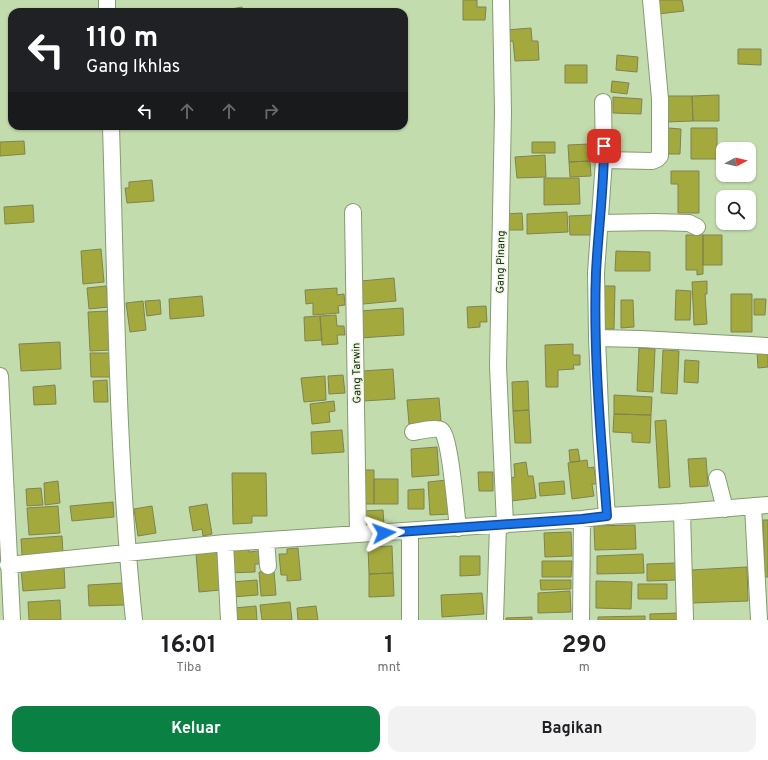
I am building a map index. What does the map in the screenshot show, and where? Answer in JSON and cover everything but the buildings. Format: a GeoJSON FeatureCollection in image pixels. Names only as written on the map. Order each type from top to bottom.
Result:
{"type":"FeatureCollection","features":[{"type":"Feature","properties":{"kind":"street","name":"Gang Pinang"},"geometry":{"type":"LineString","coordinates":[[496,620],[502,525],[498,366],[503,112],[501,0]]}},
{"type":"Feature","properties":{"kind":"street"},"geometry":{"type":"LineString","coordinates":[[604,160],[652,161],[657,159],[661,152],[660,99],[651,0]]}},
{"type":"Feature","properties":{"kind":"street"},"geometry":{"type":"LineString","coordinates":[[603,102],[604,160],[596,273],[601,433],[607,516]]}},
{"type":"Feature","properties":{"kind":"street"},"geometry":{"type":"LineString","coordinates":[[111,130],[120,435],[127,553],[134,620]]}},
{"type":"Feature","properties":{"kind":"street","name":"Gang Tarwin"},"geometry":{"type":"LineString","coordinates":[[353,212],[358,534]]}},
{"type":"Feature","properties":{"kind":"street"},"geometry":{"type":"LineString","coordinates":[[600,223],[689,223],[697,227]]}},
{"type":"Feature","properties":{"kind":"street"},"geometry":{"type":"LineString","coordinates":[[597,338],[768,346]]}},
{"type":"Feature","properties":{"kind":"street"},"geometry":{"type":"LineString","coordinates":[[0,376],[8,565],[12,620]]}},
{"type":"Feature","properties":{"kind":"street"},"geometry":{"type":"LineString","coordinates":[[413,432],[438,429],[442,430],[446,436],[458,528]]}},
{"type":"Feature","properties":{"kind":"street"},"geometry":{"type":"LineString","coordinates":[[716,478],[725,509]]}},
{"type":"Feature","properties":{"kind":"street"},"geometry":{"type":"LineString","coordinates":[[8,565],[225,543],[760,506],[759,620]]}},
{"type":"Feature","properties":{"kind":"street"},"geometry":{"type":"LineString","coordinates":[[682,512],[685,620]]}},
{"type":"Feature","properties":{"kind":"street"},"geometry":{"type":"LineString","coordinates":[[582,519],[582,620]]}},
{"type":"Feature","properties":{"kind":"street"},"geometry":{"type":"LineString","coordinates":[[410,531],[410,620]]}},
{"type":"Feature","properties":{"kind":"street"},"geometry":{"type":"LineString","coordinates":[[266,540],[268,566]]}},
{"type":"Feature","properties":{"kind":"street"},"geometry":{"type":"LineString","coordinates":[[225,543],[229,620]]}},
{"type":"Feature","properties":{"kind":"route"},"geometry":{"type":"LineString","coordinates":[[384,533],[607,516],[601,433],[596,273],[604,146]]}}]}
